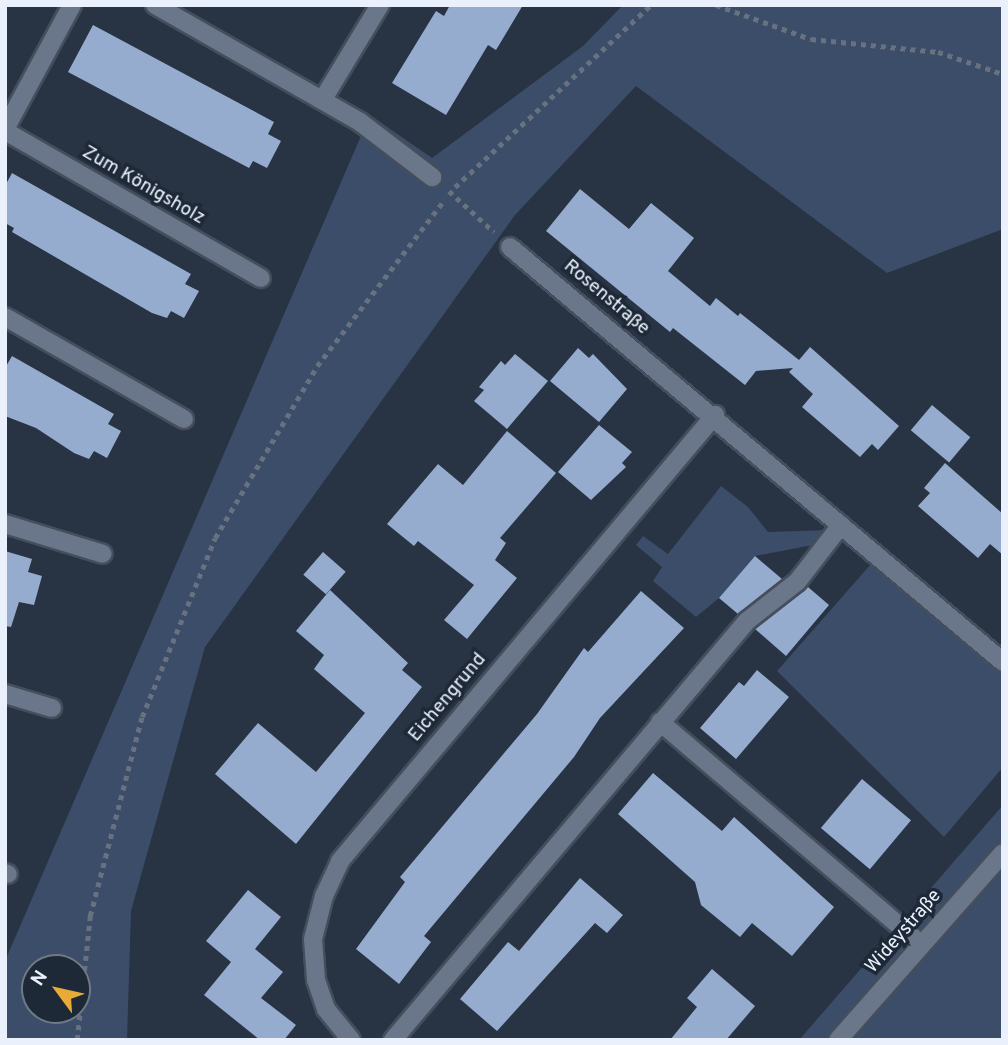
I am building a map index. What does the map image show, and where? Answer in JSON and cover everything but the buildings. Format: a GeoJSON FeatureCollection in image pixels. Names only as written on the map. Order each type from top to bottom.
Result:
{"type":"FeatureCollection","features":[{"type":"Feature","properties":{"kind":"street","name":"Zum Königsholz"},"geometry":{"type":"LineString","coordinates":[[72,5],[5,130],[261,278]]}},
{"type":"Feature","properties":{"kind":"street"},"geometry":{"type":"LineString","coordinates":[[155,5],[323,99],[432,177]]}},
{"type":"Feature","properties":{"kind":"street"},"geometry":{"type":"LineString","coordinates":[[323,99],[380,5]]}},
{"type":"Feature","properties":{"kind":"street","name":"Rosenstraße"},"geometry":{"type":"LineString","coordinates":[[510,247],[715,415],[1003,662]]}},
{"type":"Feature","properties":{"kind":"street"},"geometry":{"type":"LineString","coordinates":[[5,317],[184,419]]}},
{"type":"Feature","properties":{"kind":"street","name":"Eichengrund"},"geometry":{"type":"LineString","coordinates":[[351,1040],[326,1009],[316,980],[313,939],[324,896],[340,861],[715,415]]}},
{"type":"Feature","properties":{"kind":"street"},"geometry":{"type":"LineString","coordinates":[[5,524],[103,554]]}},
{"type":"Feature","properties":{"kind":"street"},"geometry":{"type":"LineString","coordinates":[[393,1040],[747,621],[797,582],[841,525]]}},
{"type":"Feature","properties":{"kind":"street"},"geometry":{"type":"LineString","coordinates":[[5,694],[52,708]]}},
{"type":"Feature","properties":{"kind":"street"},"geometry":{"type":"LineString","coordinates":[[660,722],[920,943]]}},
{"type":"Feature","properties":{"kind":"street","name":"Wideystraße"},"geometry":{"type":"LineString","coordinates":[[838,1040],[920,943],[1003,853]]}},
{"type":"Feature","properties":{"kind":"path"},"geometry":{"type":"LineString","coordinates":[[76,1040],[90,916],[142,717],[215,538],[317,366],[450,192],[651,5]]}},
{"type":"Feature","properties":{"kind":"path"},"geometry":{"type":"LineString","coordinates":[[716,5],[811,40],[939,52],[1003,74]]}},
{"type":"Feature","properties":{"kind":"path"},"geometry":{"type":"LineString","coordinates":[[432,177],[510,247]]}},
{"type":"Feature","properties":{"kind":"shaded area"},"geometry":{"type":"Polygon","coordinates":[[[623,5],[1003,5],[1003,229],[887,273],[636,86],[515,215],[205,647],[131,911],[127,1040],[5,1040],[5,961],[370,115],[432,158],[583,46],[623,5]]]}},
{"type":"Feature","properties":{"kind":"shaded area"},"geometry":{"type":"Polygon","coordinates":[[[721,486],[748,507],[768,532],[829,530],[818,544],[755,556],[719,598],[696,617],[653,581],[662,567],[636,545],[643,536],[668,554],[721,486]]]}},
{"type":"Feature","properties":{"kind":"shaded area"},"geometry":{"type":"Polygon","coordinates":[[[878,556],[1003,662],[1003,767],[944,837],[777,671],[878,556]]]}},
{"type":"Feature","properties":{"kind":"shaded area"},"geometry":{"type":"Polygon","coordinates":[[[1003,805],[1003,1040],[799,1040],[1003,805]]]}}]}
